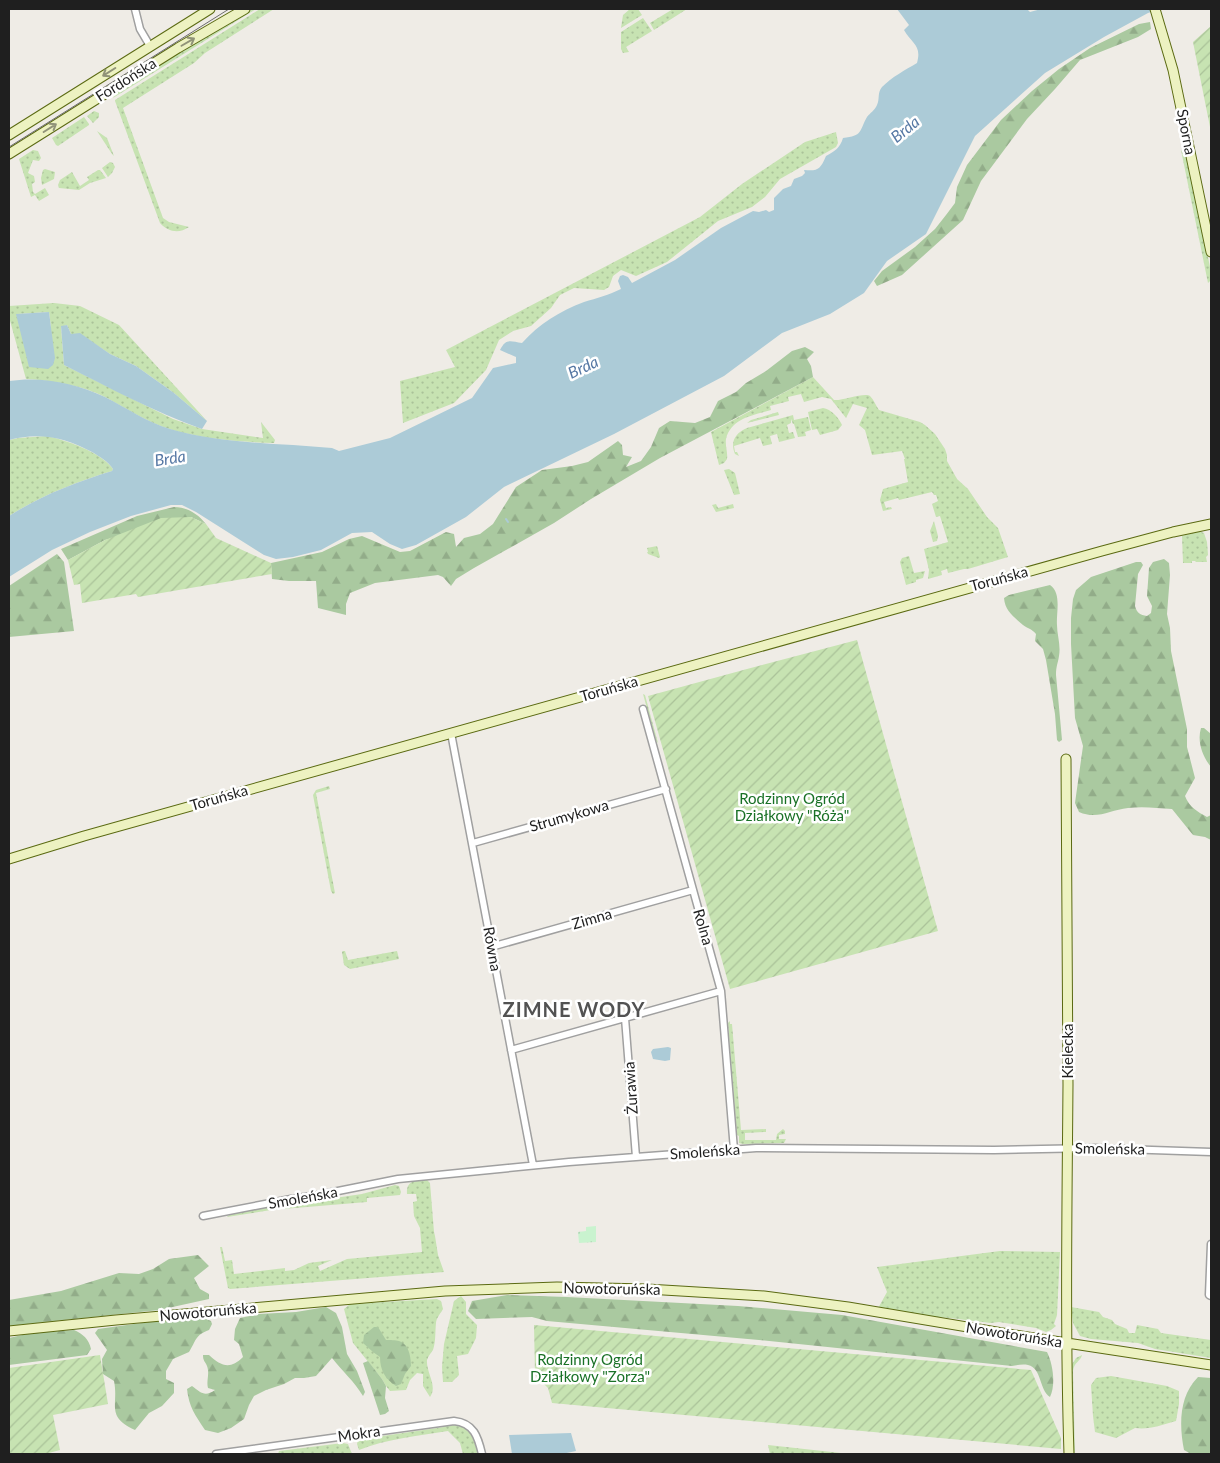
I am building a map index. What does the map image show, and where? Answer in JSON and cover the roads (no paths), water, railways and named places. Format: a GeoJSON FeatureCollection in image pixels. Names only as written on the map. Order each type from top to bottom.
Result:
{"type":"FeatureCollection","features":[{"type":"Feature","properties":{"kind":"street"},"geometry":{"type":"LineString","coordinates":[[135,9],[140,29],[150,46]]}},
{"type":"Feature","properties":{"kind":"street","name":"Fordońska"},"geometry":{"type":"LineString","coordinates":[[9,135],[210,9]]}},
{"type":"Feature","properties":{"kind":"street","name":"Fordońska"},"geometry":{"type":"LineString","coordinates":[[9,154],[178,48],[245,9]]}},
{"type":"Feature","properties":{"kind":"street","name":"Sporna"},"geometry":{"type":"LineString","coordinates":[[1156,11],[1176,79],[1211,252]]}},
{"type":"Feature","properties":{"kind":"street","name":"Toruńska"},"geometry":{"type":"LineString","coordinates":[[9,860],[53,845],[451,733],[1142,540],[1211,524]]}},
{"type":"Feature","properties":{"kind":"street","name":"Rolna"},"geometry":{"type":"LineString","coordinates":[[643,709],[721,991],[734,1150]]}},
{"type":"Feature","properties":{"kind":"street","name":"Równa"},"geometry":{"type":"LineString","coordinates":[[451,733],[533,1166]]}},
{"type":"Feature","properties":{"kind":"street","name":"Kielecka"},"geometry":{"type":"LineString","coordinates":[[1066,759],[1068,1086],[1066,1148],[1066,1343],[1069,1454]]}},
{"type":"Feature","properties":{"kind":"street","name":"Strumykowa"},"geometry":{"type":"LineString","coordinates":[[473,843],[666,789]]}},
{"type":"Feature","properties":{"kind":"street","name":"Zimna"},"geometry":{"type":"LineString","coordinates":[[492,947],[693,890]]}},
{"type":"Feature","properties":{"kind":"street"},"geometry":{"type":"LineString","coordinates":[[511,1050],[721,991]]}},
{"type":"Feature","properties":{"kind":"street","name":"Żurawia"},"geometry":{"type":"LineString","coordinates":[[626,1018],[636,1158]]}},
{"type":"Feature","properties":{"kind":"street","name":"Smoleńska"},"geometry":{"type":"LineString","coordinates":[[203,1216],[291,1199],[318,1196],[398,1179],[734,1150],[767,1148],[994,1150],[1100,1148],[1211,1152]]}},
{"type":"Feature","properties":{"kind":"street"},"geometry":{"type":"LineString","coordinates":[[1210,1295],[1211,1244]]}},
{"type":"Feature","properties":{"kind":"street","name":"Nowotoruńska"},"geometry":{"type":"LineString","coordinates":[[9,1331],[445,1291],[508,1288],[666,1290],[764,1296],[848,1307],[1211,1365]]}},
{"type":"Feature","properties":{"kind":"street","name":"Mokra"},"geometry":{"type":"LineString","coordinates":[[216,1454],[454,1421],[461,1422],[472,1428],[479,1440],[482,1454]]}},
{"type":"Feature","properties":{"kind":"water","name":"Brda"},"geometry":{"type":"Polygon","coordinates":[[[897,9],[1027,9],[1030,12],[1041,9],[1160,9],[1148,13],[1104,37],[1045,73],[975,136],[926,234],[887,261],[864,293],[830,314],[782,333],[724,376],[614,434],[504,487],[466,517],[416,545],[402,549],[390,544],[372,532],[352,533],[321,550],[276,559],[264,555],[196,512],[182,505],[171,505],[131,516],[90,532],[52,550],[9,577],[9,516],[46,496],[113,469],[106,461],[92,452],[51,437],[31,436],[9,440],[9,381],[33,379],[70,384],[105,397],[161,426],[210,438],[332,448],[339,451],[390,438],[472,398],[493,368],[516,363],[516,357],[500,350],[506,342],[522,343],[535,330],[558,314],[584,302],[621,289],[618,281],[620,276],[628,277],[632,283],[675,260],[721,228],[753,211],[766,210],[769,212],[774,210],[774,198],[783,189],[791,186],[794,179],[802,176],[805,173],[804,170],[818,169],[826,156],[837,149],[843,138],[854,136],[860,132],[867,117],[878,103],[882,87],[917,63],[917,48],[904,30],[909,25],[897,9]]]}},
{"type":"Feature","properties":{"kind":"water"},"geometry":{"type":"Polygon","coordinates":[[[49,312],[55,358],[53,365],[48,369],[29,367],[16,314],[49,312]]]}},
{"type":"Feature","properties":{"kind":"water"},"geometry":{"type":"Polygon","coordinates":[[[67,325],[71,334],[80,333],[110,354],[136,366],[174,393],[207,421],[202,429],[149,407],[64,365],[61,326],[67,325]]]}},
{"type":"Feature","properties":{"kind":"water"},"geometry":{"type":"Polygon","coordinates":[[[671,1048],[670,1060],[653,1059],[651,1052],[653,1049],[671,1048]]]}},
{"type":"Feature","properties":{"kind":"water"},"geometry":{"type":"Polygon","coordinates":[[[571,1433],[576,1451],[562,1454],[512,1454],[509,1435],[571,1433]]]}},
{"type":"Feature","properties":{"kind":"tram line"},"geometry":{"type":"LineString","coordinates":[[9,147],[229,9]]}},
{"type":"Feature","properties":{"kind":"district","name":"ZIMNE WODY"},"geometry":{"type":"Point","coordinates":[574,1010]}},
{"type":"Feature","properties":{"kind":"park label","name":"Rodzinny Ogród Działkowy \"Róża\""},"geometry":{"type":"Point","coordinates":[792,808]}},
{"type":"Feature","properties":{"kind":"park label","name":"Rodzinny Ogród Działkowy \"Zorza\""},"geometry":{"type":"Point","coordinates":[590,1368]}}]}
